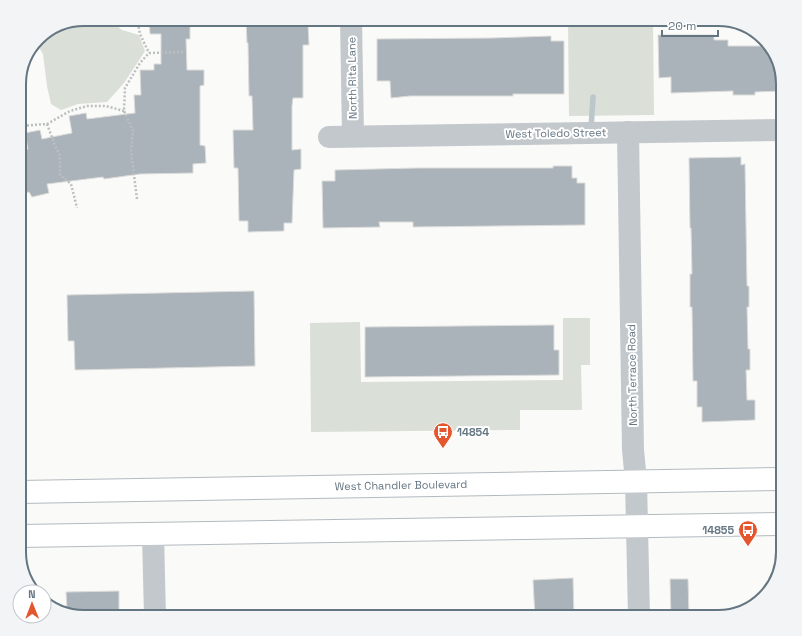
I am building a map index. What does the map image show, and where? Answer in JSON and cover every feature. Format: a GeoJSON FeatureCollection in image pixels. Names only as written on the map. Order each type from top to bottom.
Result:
{"type":"FeatureCollection","features":[{"type":"Feature","properties":{"kind":"main road","name":"West Chandler Boulevard"},"geometry":{"type":"LineString","coordinates":[[26,492],[776,479]]}},
{"type":"Feature","properties":{"kind":"main road"},"geometry":{"type":"LineString","coordinates":[[26,536],[776,524]]}},
{"type":"Feature","properties":{"kind":"street","name":"North Rita Lane"},"geometry":{"type":"LineString","coordinates":[[351,26],[353,136]]}},
{"type":"Feature","properties":{"kind":"street","name":"West Toledo Street"},"geometry":{"type":"LineString","coordinates":[[329,137],[776,130]]}},
{"type":"Feature","properties":{"kind":"street","name":"North Terrace Road"},"geometry":{"type":"LineString","coordinates":[[628,132],[633,450],[636,481],[639,610]]}},
{"type":"Feature","properties":{"kind":"street"},"geometry":{"type":"LineString","coordinates":[[153,534],[155,610]]}},
{"type":"Feature","properties":{"kind":"path"},"geometry":{"type":"LineString","coordinates":[[138,26],[140,34],[149,53]]}},
{"type":"Feature","properties":{"kind":"path"},"geometry":{"type":"LineString","coordinates":[[137,199],[131,151],[133,131],[124,111],[125,88],[140,63],[149,53],[183,52]]}},
{"type":"Feature","properties":{"kind":"path"},"geometry":{"type":"LineString","coordinates":[[26,126],[47,124],[70,110],[87,106],[106,106],[124,111]]}},
{"type":"Feature","properties":{"kind":"path"},"geometry":{"type":"LineString","coordinates":[[47,124],[60,156],[60,175],[71,184],[77,208]]}},
{"type":"Feature","properties":{"kind":"shaded area"},"geometry":{"type":"Polygon","coordinates":[[[84,26],[117,26],[122,30],[139,35],[145,51],[124,83],[107,102],[78,104],[61,110],[51,104],[43,54],[39,48],[52,36],[62,30],[84,26]]]}},
{"type":"Feature","properties":{"kind":"shaded area"},"geometry":{"type":"Polygon","coordinates":[[[568,26],[653,26],[654,115],[569,116],[568,26]]]}},
{"type":"Feature","properties":{"kind":"shaded area"},"geometry":{"type":"Polygon","coordinates":[[[563,318],[590,318],[590,365],[581,365],[582,410],[520,410],[520,430],[311,432],[310,323],[360,322],[361,382],[563,380],[563,318]]]}},
{"type":"Feature","properties":{"kind":"building"},"geometry":{"type":"Polygon","coordinates":[[[149,26],[190,26],[190,39],[186,39],[187,70],[204,70],[204,85],[200,86],[200,145],[205,146],[206,163],[193,164],[193,173],[140,174],[104,179],[103,177],[47,184],[49,193],[32,197],[29,192],[26,193],[26,149],[28,149],[26,133],[40,130],[42,139],[72,133],[69,116],[86,113],[87,119],[135,113],[134,95],[141,95],[140,70],[154,70],[154,64],[161,64],[161,34],[150,34],[149,26]]]}},
{"type":"Feature","properties":{"kind":"building"},"geometry":{"type":"Polygon","coordinates":[[[246,26],[308,26],[309,45],[303,45],[303,98],[293,98],[292,106],[292,150],[301,149],[301,169],[294,170],[292,223],[284,223],[284,231],[248,232],[248,221],[239,221],[238,168],[234,168],[233,130],[253,130],[252,96],[249,96],[246,26]]]}},
{"type":"Feature","properties":{"kind":"building"},"geometry":{"type":"Polygon","coordinates":[[[658,35],[714,35],[714,40],[728,40],[728,46],[761,46],[773,66],[776,91],[755,92],[755,95],[733,95],[733,91],[671,93],[671,77],[659,78],[658,35]]]}},
{"type":"Feature","properties":{"kind":"building"},"geometry":{"type":"Polygon","coordinates":[[[551,36],[551,41],[564,41],[564,94],[513,94],[513,96],[410,96],[391,98],[390,81],[377,81],[377,39],[551,36]]]}},
{"type":"Feature","properties":{"kind":"building"},"geometry":{"type":"Polygon","coordinates":[[[741,157],[741,165],[745,164],[747,286],[749,286],[749,307],[747,307],[750,370],[746,370],[747,400],[755,400],[755,420],[702,422],[702,407],[697,407],[697,381],[693,381],[692,307],[690,307],[690,274],[692,274],[689,158],[741,157]]]}},
{"type":"Feature","properties":{"kind":"building"},"geometry":{"type":"Polygon","coordinates":[[[553,166],[572,166],[572,178],[577,178],[577,183],[585,183],[585,225],[413,227],[413,222],[379,222],[380,227],[323,228],[322,181],[335,181],[335,170],[417,168],[553,168],[553,166]]]}},
{"type":"Feature","properties":{"kind":"building"},"geometry":{"type":"Polygon","coordinates":[[[254,291],[255,366],[75,370],[74,341],[68,341],[67,295],[254,291]]]}},
{"type":"Feature","properties":{"kind":"building"},"geometry":{"type":"Polygon","coordinates":[[[554,325],[554,350],[559,350],[559,375],[365,377],[365,327],[554,325]]]}},
{"type":"Feature","properties":{"kind":"building"},"geometry":{"type":"Polygon","coordinates":[[[573,578],[574,610],[535,610],[533,580],[573,578]]]}},
{"type":"Feature","properties":{"kind":"building"},"geometry":{"type":"Polygon","coordinates":[[[670,579],[688,579],[689,610],[671,610],[670,579]]]}},
{"type":"Feature","properties":{"kind":"building"},"geometry":{"type":"Polygon","coordinates":[[[119,591],[119,610],[84,610],[67,607],[66,592],[119,591]]]}},
{"type":"Feature","properties":{"kind":"waterway"},"geometry":{"type":"LineString","coordinates":[[591,129],[593,97]]}},
{"type":"Feature","properties":{"kind":"place","name":"14854"},"geometry":{"type":"Point","coordinates":[443,449]}},
{"type":"Feature","properties":{"kind":"place","name":"14855"},"geometry":{"type":"Point","coordinates":[748,547]}}]}
